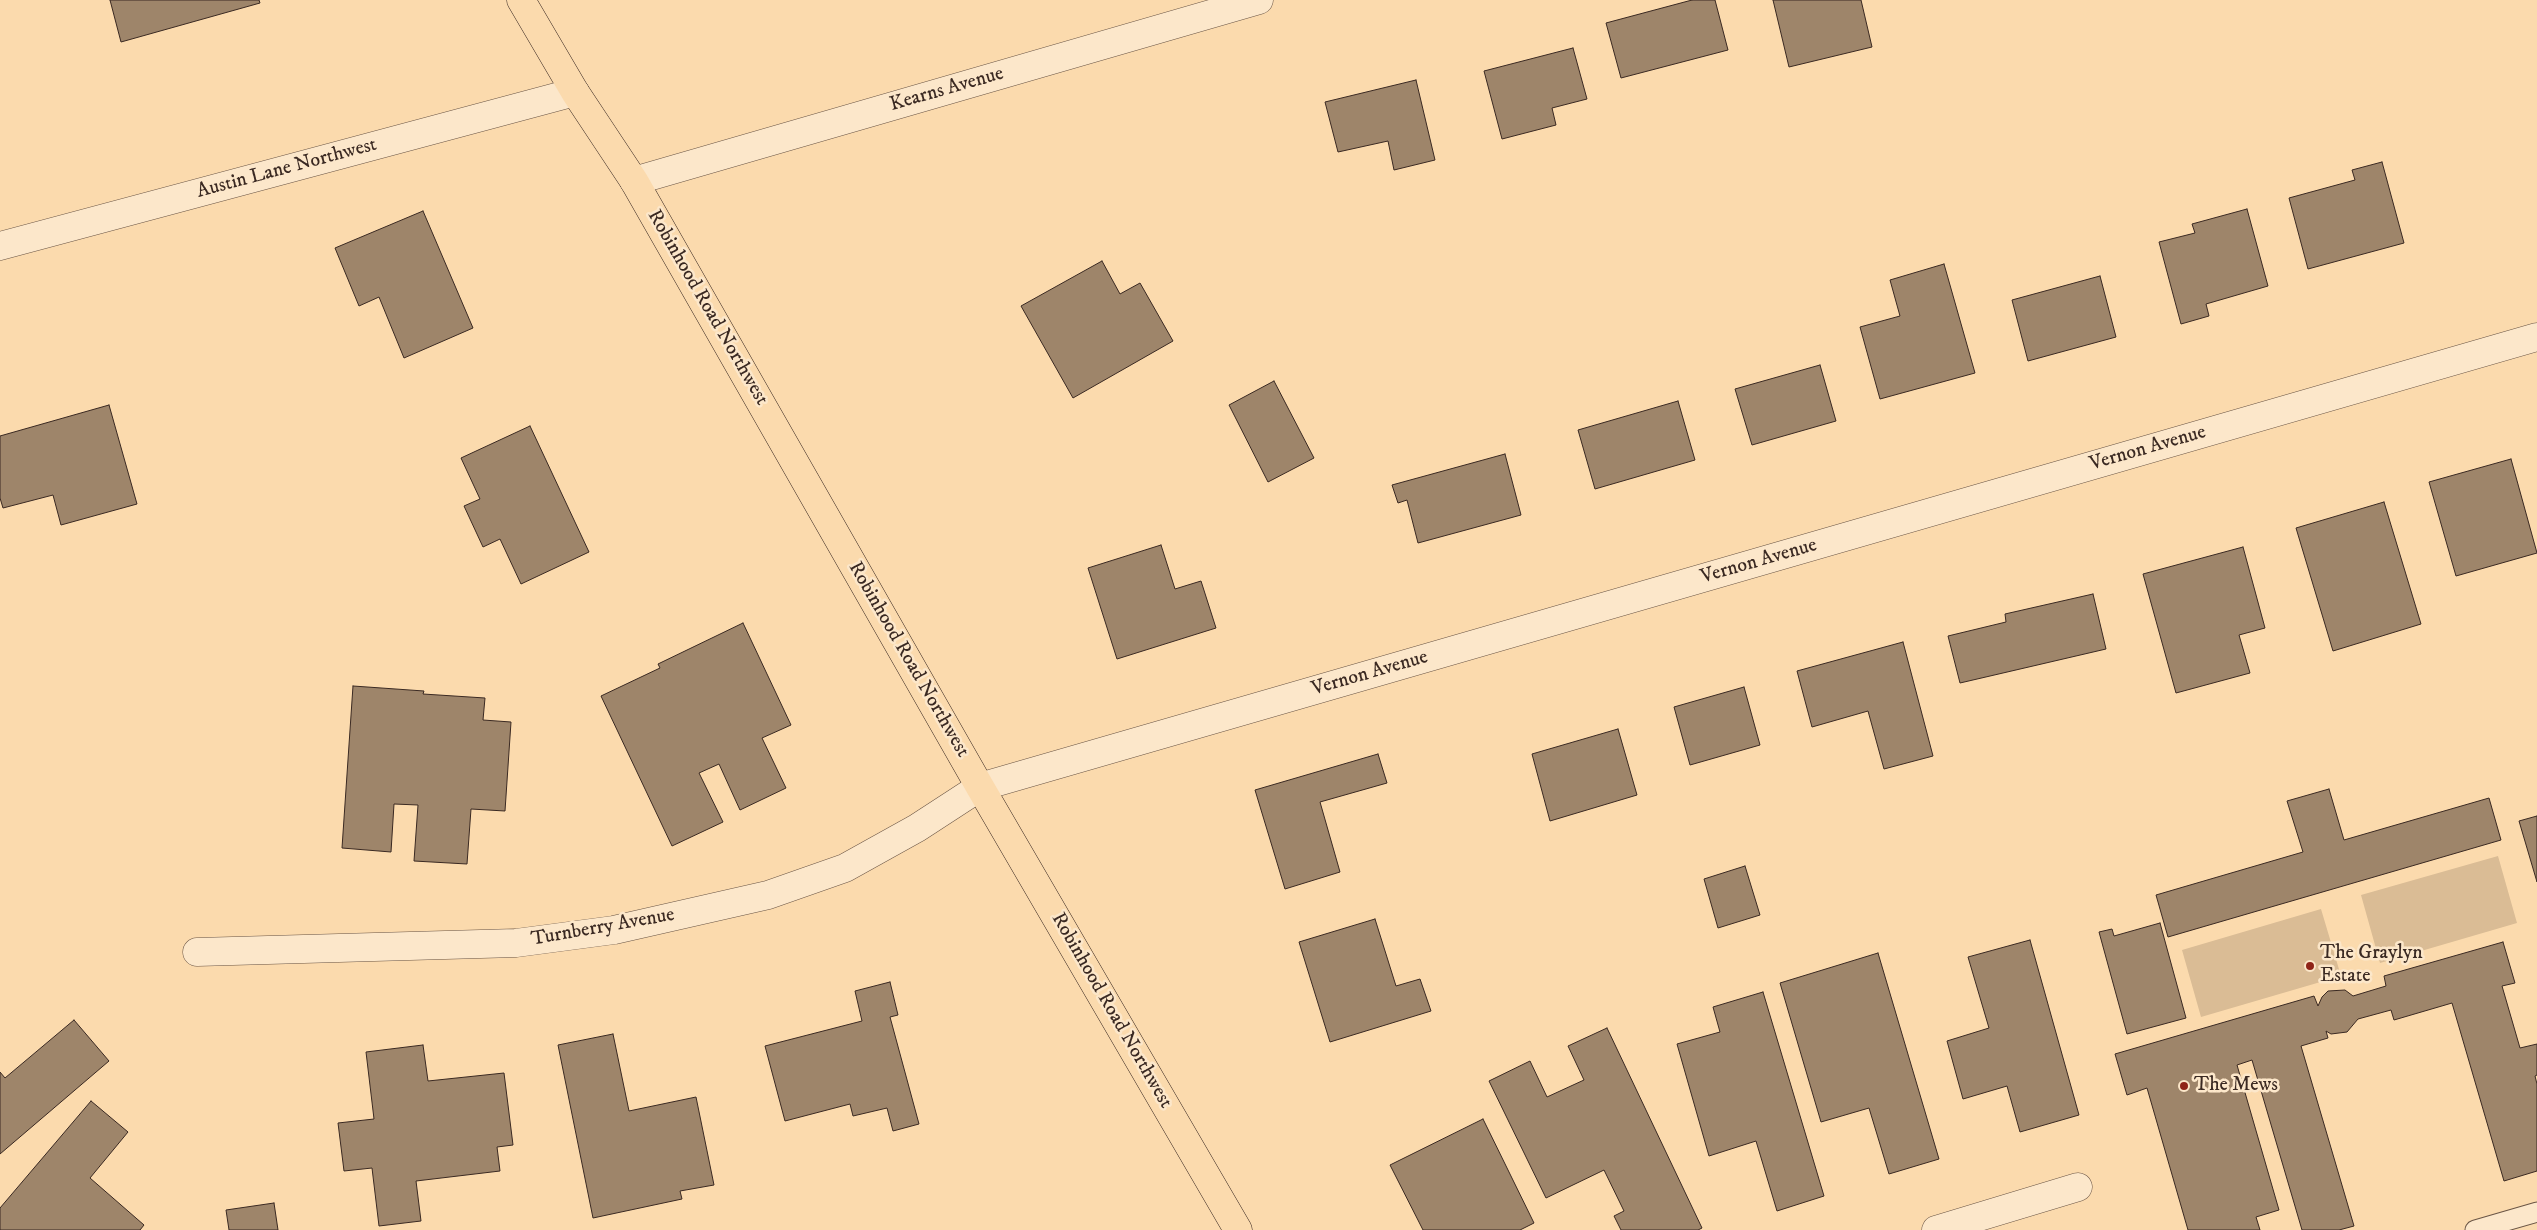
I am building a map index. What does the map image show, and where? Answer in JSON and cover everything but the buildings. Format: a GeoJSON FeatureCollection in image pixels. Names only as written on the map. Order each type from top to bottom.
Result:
{"type":"FeatureCollection","features":[{"type":"Feature","properties":{"kind":"main road","name":"Robinhood Road Northwest"},"geometry":{"type":"LineString","coordinates":[[521,0],[575,92],[634,181],[980,787],[1238,1230]]}},
{"type":"Feature","properties":{"kind":"street","name":"Kearns Avenue"},"geometry":{"type":"LineString","coordinates":[[634,181],[1259,0]]}},
{"type":"Feature","properties":{"kind":"street","name":"Austin Lane Northwest"},"geometry":{"type":"LineString","coordinates":[[0,246],[575,92]]}},
{"type":"Feature","properties":{"kind":"street","name":"Vernon Avenue"},"geometry":{"type":"LineString","coordinates":[[980,787],[2537,336]]}},
{"type":"Feature","properties":{"kind":"street","name":"Turnberry Avenue"},"geometry":{"type":"LineString","coordinates":[[197,952],[516,943],[614,930],[768,895],[845,868],[918,828],[980,787]]}},
{"type":"Feature","properties":{"kind":"street"},"geometry":{"type":"LineString","coordinates":[[1936,1230],[2078,1187]]}},
{"type":"Feature","properties":{"kind":"lane"},"geometry":{"type":"LineString","coordinates":[[2476,1230],[2537,1212]]}},
{"type":"Feature","properties":{"kind":"shaded area"},"geometry":{"type":"Polygon","coordinates":[[[2498,856],[2517,923],[2380,963],[2361,895],[2498,856]]]}},
{"type":"Feature","properties":{"kind":"shaded area"},"geometry":{"type":"Polygon","coordinates":[[[2321,909],[2341,976],[2201,1017],[2182,950],[2321,909]]]}},
{"type":"Feature","properties":{"kind":"place","name":"The Graylyn Estate"},"geometry":{"type":"Point","coordinates":[2310,966]}},
{"type":"Feature","properties":{"kind":"place","name":"The Mews"},"geometry":{"type":"Point","coordinates":[2184,1086]}}]}
